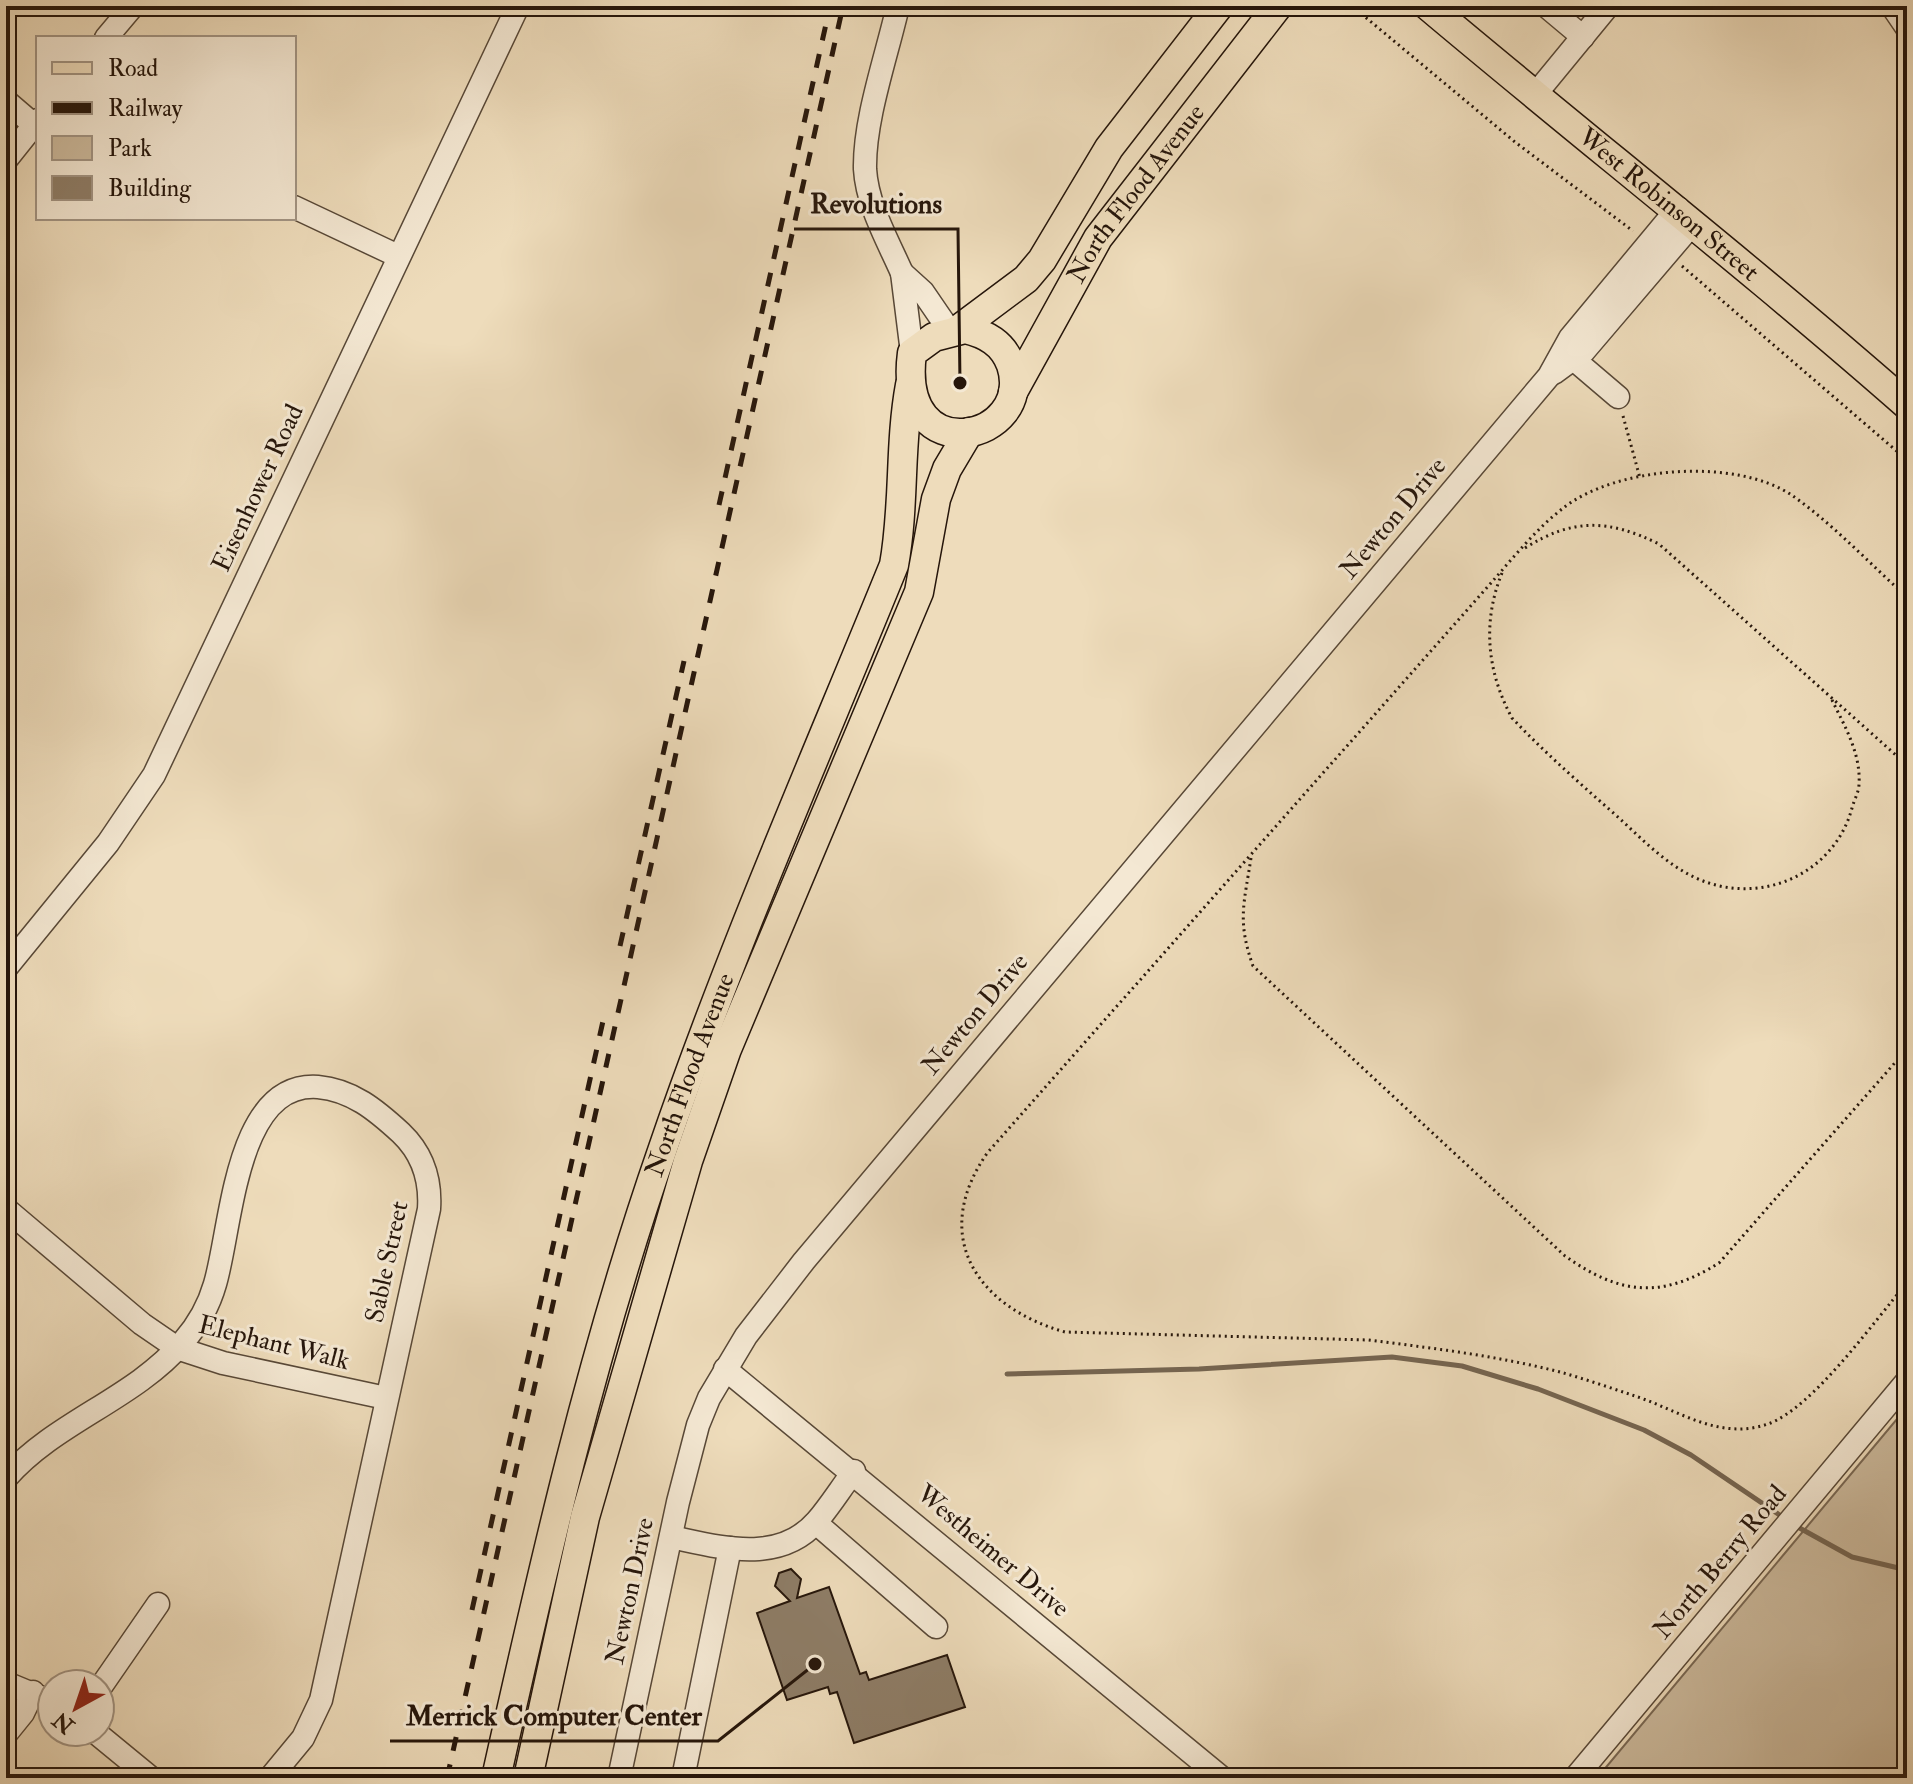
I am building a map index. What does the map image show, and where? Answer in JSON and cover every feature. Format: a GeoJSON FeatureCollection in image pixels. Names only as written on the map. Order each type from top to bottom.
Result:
{"type":"FeatureCollection","features":[{"type":"Feature","properties":{"kind":"main road","name":"North Flood Avenue"},"geometry":{"type":"LineString","coordinates":[[954,330],[1026,279],[1042,260],[1109,148],[1219,6]]}},
{"type":"Feature","properties":{"kind":"main road","name":"North Flood Avenue"},"geometry":{"type":"LineString","coordinates":[[1013,392],[1098,238],[1278,6]]}},
{"type":"Feature","properties":{"kind":"main road","name":"West Robinson Street"},"geometry":{"type":"LineString","coordinates":[[1428,6],[1534,96],[1686,215],[1907,405]]}},
{"type":"Feature","properties":{"kind":"main road"},"geometry":{"type":"LineString","coordinates":[[954,330],[981,333],[997,342],[1008,357],[1014,374],[1013,392],[1006,409],[994,423],[969,432],[942,430],[928,422],[917,409],[910,385],[912,353],[954,330]]}},
{"type":"Feature","properties":{"kind":"main road","name":"North Flood Avenue"},"geometry":{"type":"LineString","coordinates":[[496,1778],[560,1496],[662,1152],[745,926],[894,565],[902,519],[904,419],[910,385]]}},
{"type":"Feature","properties":{"kind":"main road","name":"North Flood Avenue"},"geometry":{"type":"LineString","coordinates":[[528,1778],[585,1517],[688,1161],[727,1049],[919,592],[936,499],[947,469],[969,432]]}},
{"type":"Feature","properties":{"kind":"street"},"geometry":{"type":"LineString","coordinates":[[108,36],[133,6]]}},
{"type":"Feature","properties":{"kind":"street","name":"Eisenhower Road"},"geometry":{"type":"LineString","coordinates":[[6,968],[108,843],[148,786],[518,6]]}},
{"type":"Feature","properties":{"kind":"street"},"geometry":{"type":"LineString","coordinates":[[898,6],[870,127],[865,169],[875,210],[902,273],[912,353]]}},
{"type":"Feature","properties":{"kind":"street"},"geometry":{"type":"LineString","coordinates":[[1546,6],[1583,37]]}},
{"type":"Feature","properties":{"kind":"street"},"geometry":{"type":"LineString","coordinates":[[1534,96],[1608,6]]}},
{"type":"Feature","properties":{"kind":"street"},"geometry":{"type":"LineString","coordinates":[[1892,6],[1907,28]]}},
{"type":"Feature","properties":{"kind":"street"},"geometry":{"type":"LineString","coordinates":[[6,101],[36,122],[6,160]]}},
{"type":"Feature","properties":{"kind":"street"},"geometry":{"type":"LineString","coordinates":[[296,208],[398,256]]}},
{"type":"Feature","properties":{"kind":"street","name":"Newton Drive"},"geometry":{"type":"LineString","coordinates":[[619,1778],[698,1425],[725,1369],[746,1336],[809,1255],[1686,215]]}},
{"type":"Feature","properties":{"kind":"street"},"geometry":{"type":"LineString","coordinates":[[902,273],[923,292],[954,330]]}},
{"type":"Feature","properties":{"kind":"street"},"geometry":{"type":"LineString","coordinates":[[1569,354],[1618,397]]}},
{"type":"Feature","properties":{"kind":"street","name":"Sable Street"},"geometry":{"type":"LineString","coordinates":[[9,1469],[54,1434],[138,1382],[177,1348],[210,1301],[246,1151],[261,1115],[281,1095],[306,1086],[342,1091],[373,1108],[407,1138],[417,1151],[429,1179],[429,1209],[321,1700],[303,1738],[270,1778]]}},
{"type":"Feature","properties":{"kind":"street","name":"Elephant Walk"},"geometry":{"type":"LineString","coordinates":[[6,1209],[142,1324],[177,1348],[223,1363],[386,1398]]}},
{"type":"Feature","properties":{"kind":"street","name":"Westheimer Drive"},"geometry":{"type":"LineString","coordinates":[[725,1369],[854,1471],[1222,1778]]}},
{"type":"Feature","properties":{"kind":"street","name":"North Berry Road"},"geometry":{"type":"LineString","coordinates":[[1575,1778],[1907,1381]]}},
{"type":"Feature","properties":{"kind":"street"},"geometry":{"type":"LineString","coordinates":[[671,1537],[746,1551],[778,1546],[801,1536],[816,1523],[854,1471]]}},
{"type":"Feature","properties":{"kind":"street"},"geometry":{"type":"LineString","coordinates":[[816,1523],[936,1627]]}},
{"type":"Feature","properties":{"kind":"street"},"geometry":{"type":"LineString","coordinates":[[683,1778],[730,1548]]}},
{"type":"Feature","properties":{"kind":"street"},"geometry":{"type":"LineString","coordinates":[[114,1668],[158,1604]]}},
{"type":"Feature","properties":{"kind":"street"},"geometry":{"type":"LineString","coordinates":[[6,1683],[36,1695]]}},
{"type":"Feature","properties":{"kind":"street"},"geometry":{"type":"LineString","coordinates":[[6,1734],[36,1702]]}},
{"type":"Feature","properties":{"kind":"street"},"geometry":{"type":"LineString","coordinates":[[111,1748],[137,1774]]}},
{"type":"Feature","properties":{"kind":"path"},"geometry":{"type":"LineString","coordinates":[[1352,6],[1515,142],[1697,276],[1907,460]]}},
{"type":"Feature","properties":{"kind":"path"},"geometry":{"type":"LineString","coordinates":[[1618,397],[1640,478]]}},
{"type":"Feature","properties":{"kind":"path"},"geometry":{"type":"LineString","coordinates":[[1907,597],[1793,496],[1743,475],[1678,471],[1599,490],[1563,507],[1503,570],[1007,1130],[974,1172],[963,1223],[968,1263],[986,1290],[1020,1316],[1065,1332],[1353,1340],[1405,1345],[1560,1372],[1636,1396],[1704,1425],[1754,1428],[1794,1412],[1907,1283]]}},
{"type":"Feature","properties":{"kind":"path"},"geometry":{"type":"LineString","coordinates":[[1520,551],[1550,533],[1574,524],[1638,533],[1659,544],[1907,765]]}},
{"type":"Feature","properties":{"kind":"path"},"geometry":{"type":"LineString","coordinates":[[1503,570],[1492,596],[1490,648],[1499,696],[1512,718],[1658,853],[1696,878],[1746,891],[1766,889],[1790,881],[1809,868],[1823,858],[1837,840],[1850,818],[1859,787],[1850,737],[1831,698]]}},
{"type":"Feature","properties":{"kind":"path"},"geometry":{"type":"LineString","coordinates":[[1251,858],[1241,916],[1244,939],[1253,966],[1273,989],[1565,1256],[1612,1284],[1637,1289],[1667,1284],[1697,1277],[1719,1263],[1907,1049]]}},
{"type":"Feature","properties":{"kind":"green space"},"geometry":{"type":"Polygon","coordinates":[[[1907,1407],[1907,1778],[1597,1778],[1907,1407]]]}},
{"type":"Feature","properties":{"kind":"building"},"geometry":{"type":"Polygon","coordinates":[[[791,1569],[801,1579],[797,1598],[829,1587],[860,1674],[866,1672],[869,1680],[947,1655],[965,1707],[854,1743],[837,1692],[830,1694],[828,1687],[787,1700],[757,1613],[790,1601],[775,1586],[779,1573],[791,1569]]]}},
{"type":"Feature","properties":{"kind":"waterway"},"geometry":{"type":"LineString","coordinates":[[1007,1374],[1199,1369],[1392,1357],[1462,1366],[1538,1389],[1644,1430],[1691,1455],[1784,1518]]}},
{"type":"Feature","properties":{"kind":"waterway"},"geometry":{"type":"LineString","coordinates":[[1796,1526],[1852,1557],[1907,1570]]}},
{"type":"Feature","properties":{"kind":"railway"},"geometry":{"type":"LineString","coordinates":[[719,505],[830,6]]}},
{"type":"Feature","properties":{"kind":"railway"},"geometry":{"type":"LineString","coordinates":[[447,1778],[843,6]]}},
{"type":"Feature","properties":{"kind":"railway"},"geometry":{"type":"LineString","coordinates":[[620,946],[684,661]]}},
{"type":"Feature","properties":{"kind":"railway"},"geometry":{"type":"LineString","coordinates":[[472,1610],[603,1021]]}},
{"type":"Feature","properties":{"kind":"place","name":"Revolutions"},"geometry":{"type":"Point","coordinates":[960,383]}},
{"type":"Feature","properties":{"kind":"place","name":"Merrick Computer Center"},"geometry":{"type":"Point","coordinates":[815,1664]}}]}
